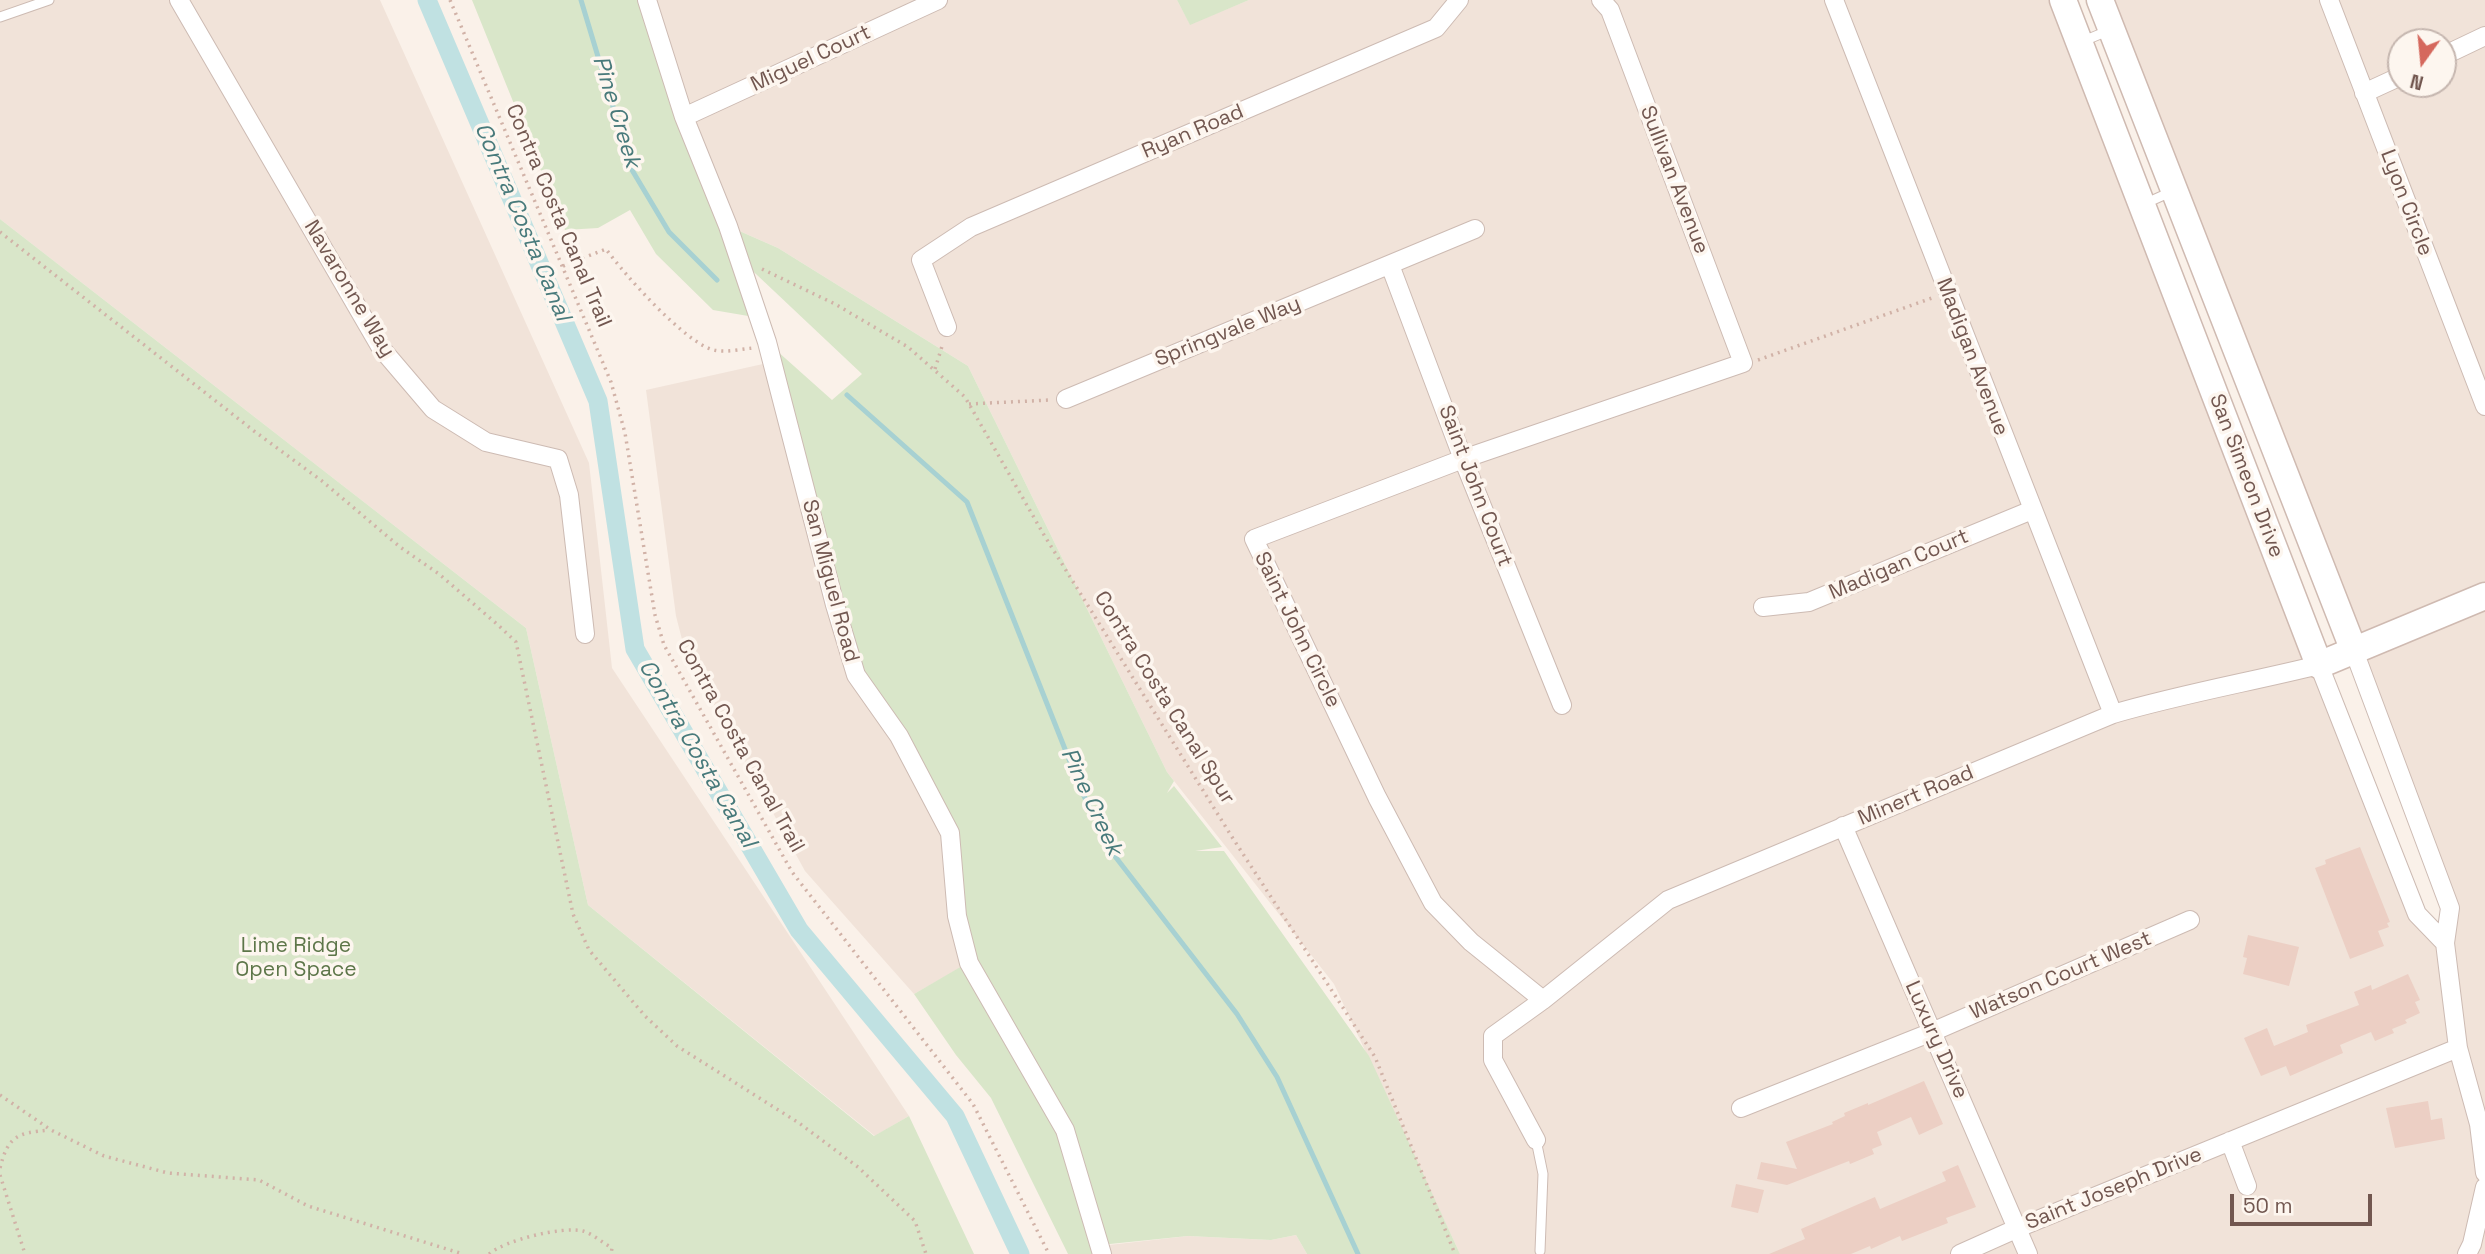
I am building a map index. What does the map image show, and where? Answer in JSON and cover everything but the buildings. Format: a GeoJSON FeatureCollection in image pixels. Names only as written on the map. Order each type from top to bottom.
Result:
{"type":"FeatureCollection","features":[{"type":"Feature","properties":{"kind":"street","name":"Navaronne Way"},"geometry":{"type":"LineString","coordinates":[[179,0],[381,348],[433,409],[486,442],[558,459],[569,495],[585,634]]}},
{"type":"Feature","properties":{"kind":"street","name":"San Miguel Road"},"geometry":{"type":"LineString","coordinates":[[648,0],[684,117],[728,226],[767,342],[835,605],[856,675],[899,736],[950,833],[957,916],[969,962],[1065,1130],[1102,1254]]}},
{"type":"Feature","properties":{"kind":"street","name":"Miguel Court"},"geometry":{"type":"LineString","coordinates":[[684,117],[938,0]]}},
{"type":"Feature","properties":{"kind":"street","name":"Ryan Road"},"geometry":{"type":"LineString","coordinates":[[947,327],[920,260],[971,227],[1436,28],[1459,0]]}},
{"type":"Feature","properties":{"kind":"street","name":"Sullivan Avenue"},"geometry":{"type":"LineString","coordinates":[[1601,0],[1610,10],[1742,363]]}},
{"type":"Feature","properties":{"kind":"street","name":"Madigan Avenue"},"geometry":{"type":"LineString","coordinates":[[1834,0],[2113,714]]}},
{"type":"Feature","properties":{"kind":"street","name":"San Simeon Drive"},"geometry":{"type":"LineString","coordinates":[[2063,0],[2417,914],[2445,943]]}},
{"type":"Feature","properties":{"kind":"street","name":"San Simeon Drive"},"geometry":{"type":"LineString","coordinates":[[2100,0],[2354,650],[2450,908],[2445,943],[2458,1048],[2480,1124],[2485,1173]]}},
{"type":"Feature","properties":{"kind":"street","name":"Lyon Circle"},"geometry":{"type":"LineString","coordinates":[[2329,0],[2485,406]]}},
{"type":"Feature","properties":{"kind":"street"},"geometry":{"type":"LineString","coordinates":[[2457,49],[2485,36]]}},
{"type":"Feature","properties":{"kind":"street"},"geometry":{"type":"LineString","coordinates":[[2364,93],[2387,82]]}},
{"type":"Feature","properties":{"kind":"street","name":"Springvale Way"},"geometry":{"type":"LineString","coordinates":[[1066,399],[1475,229]]}},
{"type":"Feature","properties":{"kind":"street","name":"Saint John Court"},"geometry":{"type":"LineString","coordinates":[[1390,265],[1463,459],[1562,705]]}},
{"type":"Feature","properties":{"kind":"street","name":"Saint John Circle"},"geometry":{"type":"LineString","coordinates":[[1543,1000],[1471,942],[1433,902],[1377,797],[1254,539],[1463,459],[1742,363]]}},
{"type":"Feature","properties":{"kind":"street","name":"Madigan Court"},"geometry":{"type":"LineString","coordinates":[[1763,607],[1809,602],[2032,510]]}},
{"type":"Feature","properties":{"kind":"street","name":"Minert Road"},"geometry":{"type":"LineString","coordinates":[[1536,1140],[1493,1060],[1493,1036],[1543,1000],[1668,900],[2113,714],[2159,700],[2319,665],[2485,596]]}},
{"type":"Feature","properties":{"kind":"street","name":"Luxury Drive"},"geometry":{"type":"LineString","coordinates":[[1843,826],[2028,1254]]}},
{"type":"Feature","properties":{"kind":"street","name":"Watson Court West"},"geometry":{"type":"LineString","coordinates":[[1741,1108],[1932,1031],[2190,920]]}},
{"type":"Feature","properties":{"kind":"street","name":"Saint Joseph Drive"},"geometry":{"type":"LineString","coordinates":[[1960,1254],[2458,1048]]}},
{"type":"Feature","properties":{"kind":"street","name":"Saint Joseph Drive"},"geometry":{"type":"LineString","coordinates":[[2230,1141],[2248,1186]]}},
{"type":"Feature","properties":{"kind":"street"},"geometry":{"type":"LineString","coordinates":[[2467,1254],[2472,1244],[2485,1187]]}},
{"type":"Feature","properties":{"kind":"lane"},"geometry":{"type":"LineString","coordinates":[[0,17],[49,0]]}},
{"type":"Feature","properties":{"kind":"lane"},"geometry":{"type":"LineString","coordinates":[[2079,43],[2112,29]]}},
{"type":"Feature","properties":{"kind":"lane"},"geometry":{"type":"LineString","coordinates":[[2142,205],[2175,190]]}},
{"type":"Feature","properties":{"kind":"lane"},"geometry":{"type":"LineString","coordinates":[[1536,1140],[1542,1174],[1540,1251]]}},
{"type":"Feature","properties":{"kind":"path","name":"Contra Costa Canal Trail"},"geometry":{"type":"LineString","coordinates":[[450,0],[611,382],[625,433],[655,615],[664,645],[792,872],[973,1104],[1049,1254]]}},
{"type":"Feature","properties":{"kind":"path"},"geometry":{"type":"LineString","coordinates":[[0,232],[322,481],[392,541],[439,574],[516,642],[573,914],[589,950],[638,1009],[677,1046],[799,1124],[858,1167],[915,1221],[926,1254]]}},
{"type":"Feature","properties":{"kind":"path"},"geometry":{"type":"LineString","coordinates":[[563,266],[606,249],[618,267],[695,341],[712,350],[722,351],[752,348],[767,342]]}},
{"type":"Feature","properties":{"kind":"path","name":"Contra Costa Canal Spur"},"geometry":{"type":"LineString","coordinates":[[738,257],[835,304],[908,347],[965,397],[1044,535],[1375,1058],[1455,1254]]}},
{"type":"Feature","properties":{"kind":"path"},"geometry":{"type":"LineString","coordinates":[[1742,363],[1768,357],[1947,292]]}},
{"type":"Feature","properties":{"kind":"path"},"geometry":{"type":"LineString","coordinates":[[935,370],[947,327]]}},
{"type":"Feature","properties":{"kind":"path"},"geometry":{"type":"LineString","coordinates":[[969,404],[1066,399]]}},
{"type":"Feature","properties":{"kind":"path"},"geometry":{"type":"LineString","coordinates":[[0,1096],[51,1130],[104,1156],[168,1173],[259,1180],[308,1206],[463,1254]]}},
{"type":"Feature","properties":{"kind":"path"},"geometry":{"type":"LineString","coordinates":[[0,1168],[6,1147],[25,1132],[51,1130]]}},
{"type":"Feature","properties":{"kind":"path"},"geometry":{"type":"LineString","coordinates":[[0,1175],[25,1254]]}},
{"type":"Feature","properties":{"kind":"path"},"geometry":{"type":"LineString","coordinates":[[489,1254],[496,1248],[536,1234],[583,1231],[612,1248],[611,1254]]}},
{"type":"Feature","properties":{"kind":"shaded area"},"geometry":{"type":"Polygon","coordinates":[[[0,0],[380,0],[589,463],[612,668],[909,1116],[875,1136],[588,905],[526,628],[0,219],[0,0]]]}},
{"type":"Feature","properties":{"kind":"shaded area"},"geometry":{"type":"Polygon","coordinates":[[[647,0],[1177,0],[1190,24],[1249,0],[2062,0],[2417,914],[2445,942],[2450,908],[2100,0],[2485,0],[2485,1254],[1460,1254],[1334,984],[1167,772],[968,366],[778,248],[728,226],[647,0]]]}},
{"type":"Feature","properties":{"kind":"shaded area"},"geometry":{"type":"Polygon","coordinates":[[[772,362],[950,833],[969,963],[914,994],[805,871],[686,655],[676,616],[646,390],[772,362]]]}},
{"type":"Feature","properties":{"kind":"shaded area"},"geometry":{"type":"Polygon","coordinates":[[[1296,1235],[1307,1254],[1102,1254],[1100,1246],[1188,1236],[1271,1240],[1296,1235]]]}},
{"type":"Feature","properties":{"kind":"green space"},"geometry":{"type":"Polygon","coordinates":[[[472,0],[647,0],[728,226],[778,248],[968,366],[1167,772],[1174,781],[1167,793],[1174,786],[1222,847],[1195,851],[1224,851],[1369,1056],[1460,1254],[1307,1254],[1296,1235],[1271,1240],[1188,1236],[1100,1245],[1102,1254],[1068,1254],[991,1098],[956,1055],[914,994],[969,962],[945,825],[856,675],[767,342],[832,400],[862,374],[739,258],[760,318],[713,310],[656,254],[630,210],[598,228],[565,230],[472,0]]]}},
{"type":"Feature","properties":{"kind":"green space"},"geometry":{"type":"Polygon","coordinates":[[[1177,0],[1249,0],[1190,25],[1177,0]]]}},
{"type":"Feature","properties":{"kind":"green space","name":"Lime Ridge Open Space"},"geometry":{"type":"Polygon","coordinates":[[[0,219],[526,628],[588,905],[874,1136],[909,1116],[974,1254],[0,1254],[0,219]]]}},
{"type":"Feature","properties":{"kind":"waterway","name":"Contra Costa Canal"},"geometry":{"type":"LineString","coordinates":[[427,0],[598,401],[635,649],[799,930],[955,1116],[1020,1254]]}},
{"type":"Feature","properties":{"kind":"waterway","name":"Pine Creek"},"geometry":{"type":"LineString","coordinates":[[581,0],[632,170],[669,232],[717,280]]}},
{"type":"Feature","properties":{"kind":"waterway","name":"Pine Creek"},"geometry":{"type":"LineString","coordinates":[[847,395],[967,502],[1082,792],[1114,855],[1237,1014],[1277,1077],[1358,1254]]}}]}
